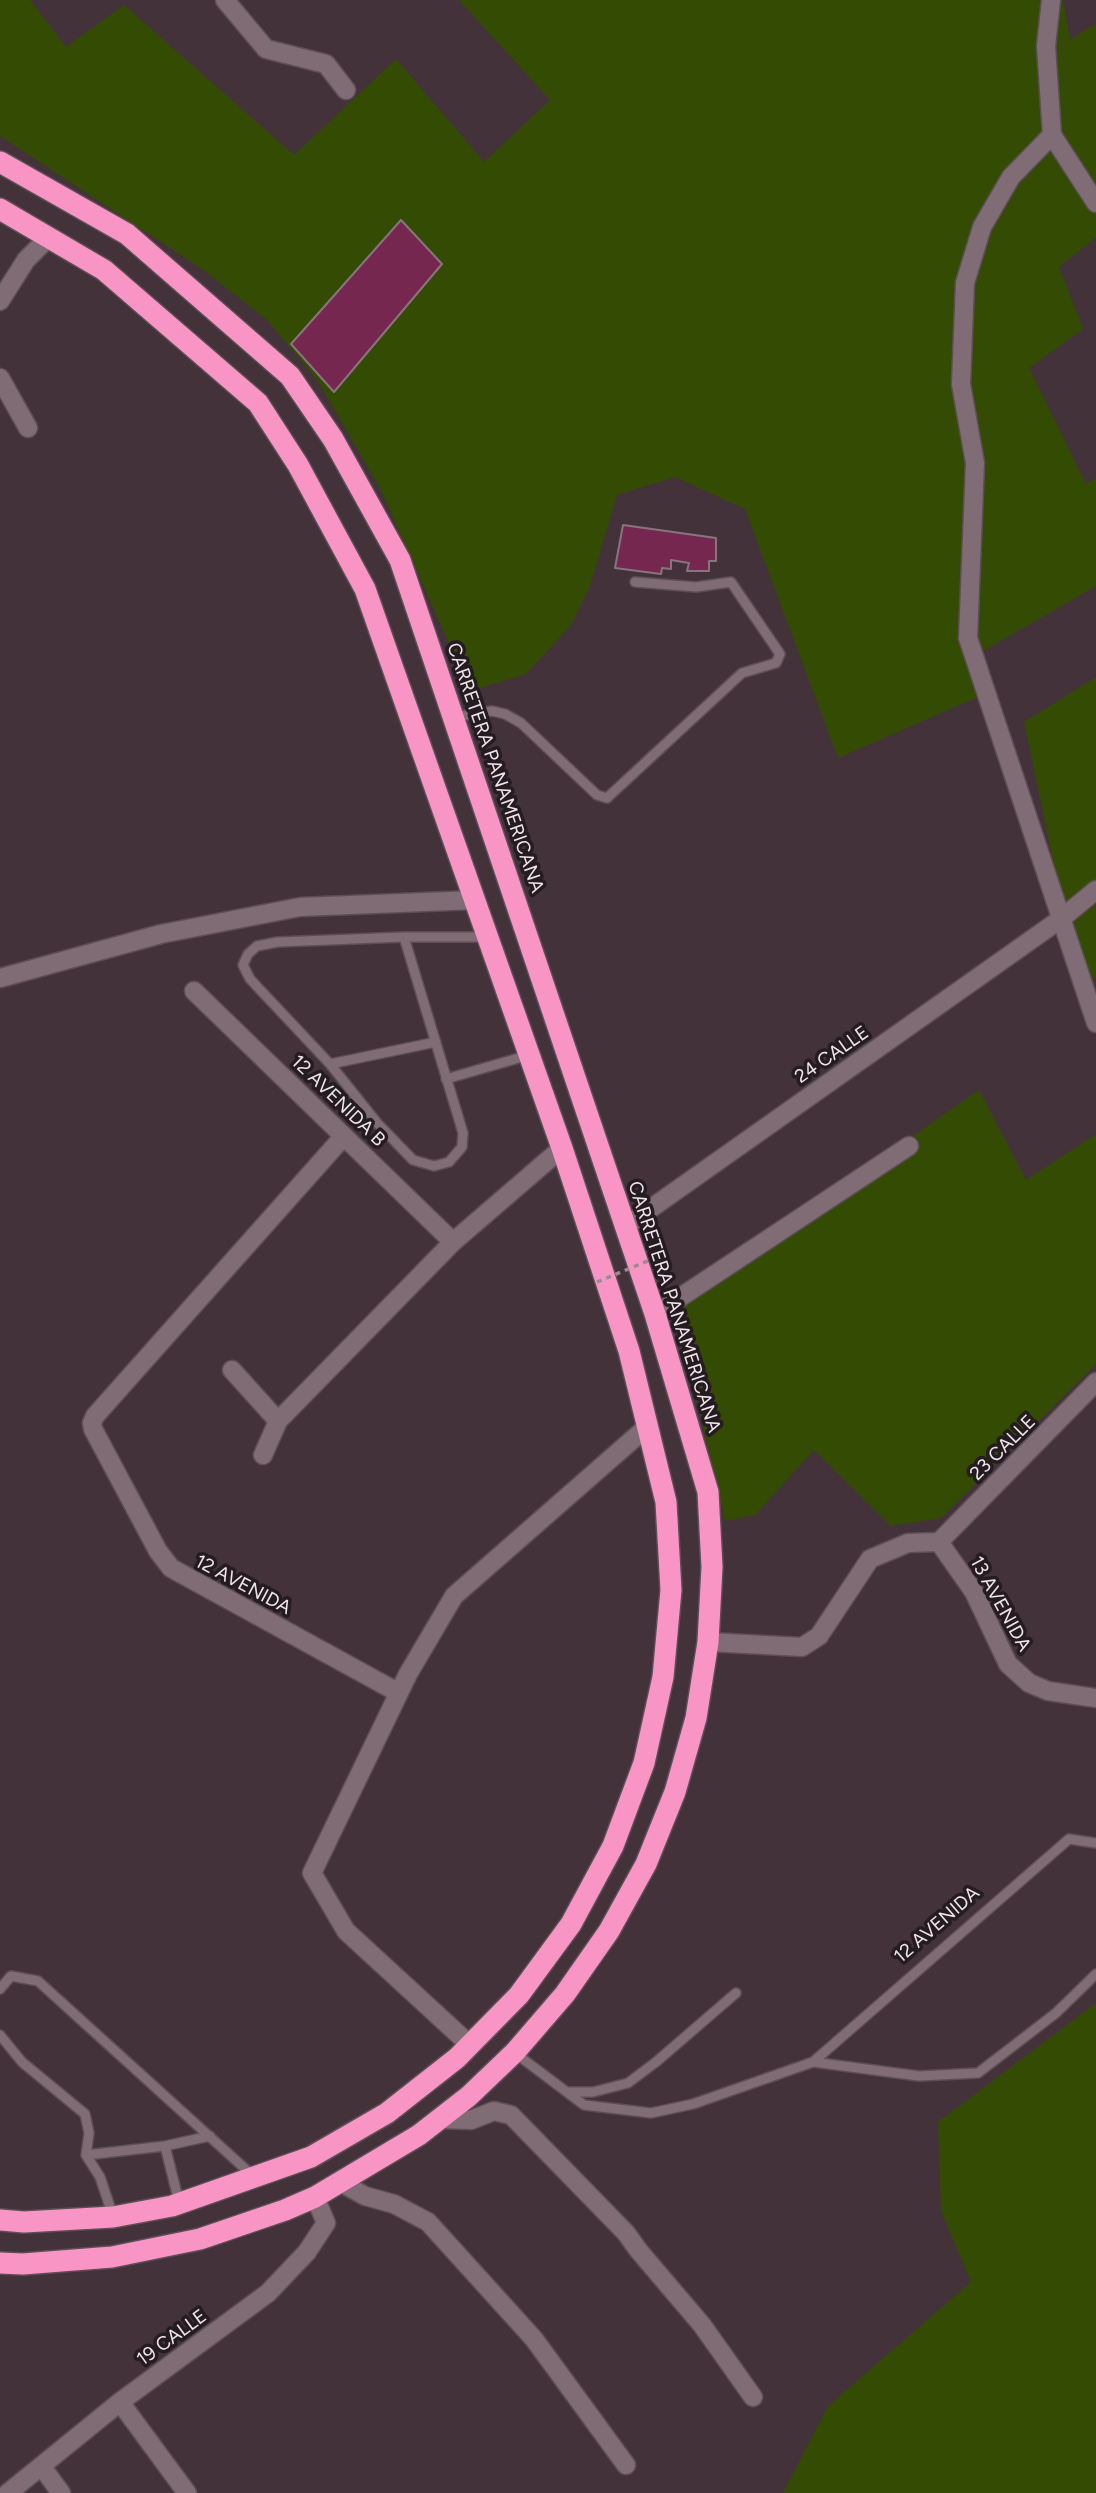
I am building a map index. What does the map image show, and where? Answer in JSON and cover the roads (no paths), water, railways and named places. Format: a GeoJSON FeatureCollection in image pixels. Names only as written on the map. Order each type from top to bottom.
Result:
{"type":"FeatureCollection","features":[{"type":"Feature","properties":{"kind":"highway","name":"CARRETERA PANAMERICANA"},"geometry":{"type":"LineString","coordinates":[[0,162],[127,234],[290,376],[332,439],[400,560],[655,1314],[708,1492],[712,1567],[708,1642],[692,1731],[675,1792],[646,1864],[609,1931],[580,1973],[515,2052],[469,2096],[419,2135],[315,2197],[285,2210],[187,2242],[112,2257],[23,2264],[0,2263]]}},
{"type":"Feature","properties":{"kind":"highway"},"geometry":{"type":"LineString","coordinates":[[0,209],[104,270],[258,403],[298,465],[365,589],[562,1148],[629,1351],[666,1502],[671,1590],[663,1677],[644,1763],[613,1846],[571,1924],[519,1995],[457,2058],[387,2113],[311,2157],[180,2203],[113,2217],[24,2222],[0,2220]]}},
{"type":"Feature","properties":{"kind":"street"},"geometry":{"type":"LineString","coordinates":[[225,0],[266,49],[326,64],[346,90]]}},
{"type":"Feature","properties":{"kind":"street"},"geometry":{"type":"LineString","coordinates":[[1051,0],[1046,46],[1052,135],[1096,203]]}},
{"type":"Feature","properties":{"kind":"street"},"geometry":{"type":"LineString","coordinates":[[1052,135],[1012,177],[982,227],[965,283],[961,384],[975,463],[968,638],[1096,1023]]}},
{"type":"Feature","properties":{"kind":"street"},"geometry":{"type":"LineString","coordinates":[[0,301],[26,260],[48,238]]}},
{"type":"Feature","properties":{"kind":"street"},"geometry":{"type":"LineString","coordinates":[[0,378],[28,428]]}},
{"type":"Feature","properties":{"kind":"street","name":"24 CALLE"},"geometry":{"type":"LineString","coordinates":[[626,1226],[1062,918],[1096,890]]}},
{"type":"Feature","properties":{"kind":"street"},"geometry":{"type":"LineString","coordinates":[[0,978],[161,934],[300,907],[475,900]]}},
{"type":"Feature","properties":{"kind":"street","name":"12 AVENIDA B"},"geometry":{"type":"LineString","coordinates":[[194,991],[453,1242]]}},
{"type":"Feature","properties":{"kind":"street","name":"12 AVENIDA"},"geometry":{"type":"LineString","coordinates":[[344,1136],[95,1416],[92,1423],[158,1551],[171,1568],[399,1693]]}},
{"type":"Feature","properties":{"kind":"street"},"geometry":{"type":"LineString","coordinates":[[655,1314],[909,1146]]}},
{"type":"Feature","properties":{"kind":"street"},"geometry":{"type":"LineString","coordinates":[[263,1455],[278,1421],[453,1242],[562,1148]]}},
{"type":"Feature","properties":{"kind":"street"},"geometry":{"type":"LineString","coordinates":[[232,1370],[278,1421]]}},
{"type":"Feature","properties":{"kind":"street","name":"23 CALLE"},"geometry":{"type":"LineString","coordinates":[[939,1542],[1096,1382]]}},
{"type":"Feature","properties":{"kind":"street"},"geometry":{"type":"LineString","coordinates":[[470,2045],[346,1931],[312,1873],[408,1674],[454,1596],[648,1426]]}},
{"type":"Feature","properties":{"kind":"street"},"geometry":{"type":"LineString","coordinates":[[708,1642],[802,1647],[819,1636],[870,1559],[908,1544],[939,1542]]}},
{"type":"Feature","properties":{"kind":"street","name":"13 AVENIDA"},"geometry":{"type":"LineString","coordinates":[[939,1542],[974,1592],[1008,1664],[1029,1683],[1048,1691],[1096,1698]]}},
{"type":"Feature","properties":{"kind":"street"},"geometry":{"type":"LineString","coordinates":[[439,2119],[471,2120],[494,2111],[511,2115],[626,2234],[702,2325],[753,2397]]}},
{"type":"Feature","properties":{"kind":"street"},"geometry":{"type":"LineString","coordinates":[[340,2182],[365,2196],[394,2204],[428,2222],[534,2339],[626,2465]]}},
{"type":"Feature","properties":{"kind":"street","name":"19 CALLE"},"geometry":{"type":"LineString","coordinates":[[8,2493],[120,2402],[268,2293],[307,2252],[326,2223],[315,2197]]}},
{"type":"Feature","properties":{"kind":"street"},"geometry":{"type":"LineString","coordinates":[[120,2402],[187,2493]]}},
{"type":"Feature","properties":{"kind":"street"},"geometry":{"type":"LineString","coordinates":[[41,2468],[61,2493]]}},
{"type":"Feature","properties":{"kind":"lane"},"geometry":{"type":"LineString","coordinates":[[454,717],[492,711],[505,714],[530,731],[597,795],[607,798],[742,673],[776,663],[780,653],[732,582],[696,587],[635,582]]}},
{"type":"Feature","properties":{"kind":"lane"},"geometry":{"type":"LineString","coordinates":[[404,937],[463,1133],[462,1147],[449,1162],[434,1166],[413,1160],[377,1124],[330,1064],[250,979],[243,965],[248,954],[257,946],[278,942],[404,937],[488,937]]}},
{"type":"Feature","properties":{"kind":"lane"},"geometry":{"type":"LineString","coordinates":[[330,1064],[436,1042]]}},
{"type":"Feature","properties":{"kind":"lane"},"geometry":{"type":"LineString","coordinates":[[446,1079],[529,1055]]}},
{"type":"Feature","properties":{"kind":"lane","name":"12 AVENIDA"},"geometry":{"type":"LineString","coordinates":[[515,2052],[584,2105],[651,2113],[693,2104],[813,2062],[1069,1839],[1096,1843]]}},
{"type":"Feature","properties":{"kind":"lane","name":"12 AVENIDA"},"geometry":{"type":"LineString","coordinates":[[813,2062],[919,2076],[978,2073],[1056,2013],[1096,1974]]}},
{"type":"Feature","properties":{"kind":"lane"},"geometry":{"type":"LineString","coordinates":[[0,1989],[11,1976],[38,1981],[254,2176]]}},
{"type":"Feature","properties":{"kind":"lane"},"geometry":{"type":"LineString","coordinates":[[567,2092],[593,2092],[628,2083],[736,1993]]}},
{"type":"Feature","properties":{"kind":"lane"},"geometry":{"type":"LineString","coordinates":[[0,2035],[22,2062],[85,2114],[89,2133],[86,2155],[100,2177],[113,2217]]}},
{"type":"Feature","properties":{"kind":"lane"},"geometry":{"type":"LineString","coordinates":[[86,2155],[165,2146],[210,2136]]}},
{"type":"Feature","properties":{"kind":"lane"},"geometry":{"type":"LineString","coordinates":[[165,2146],[180,2203]]}}]}
